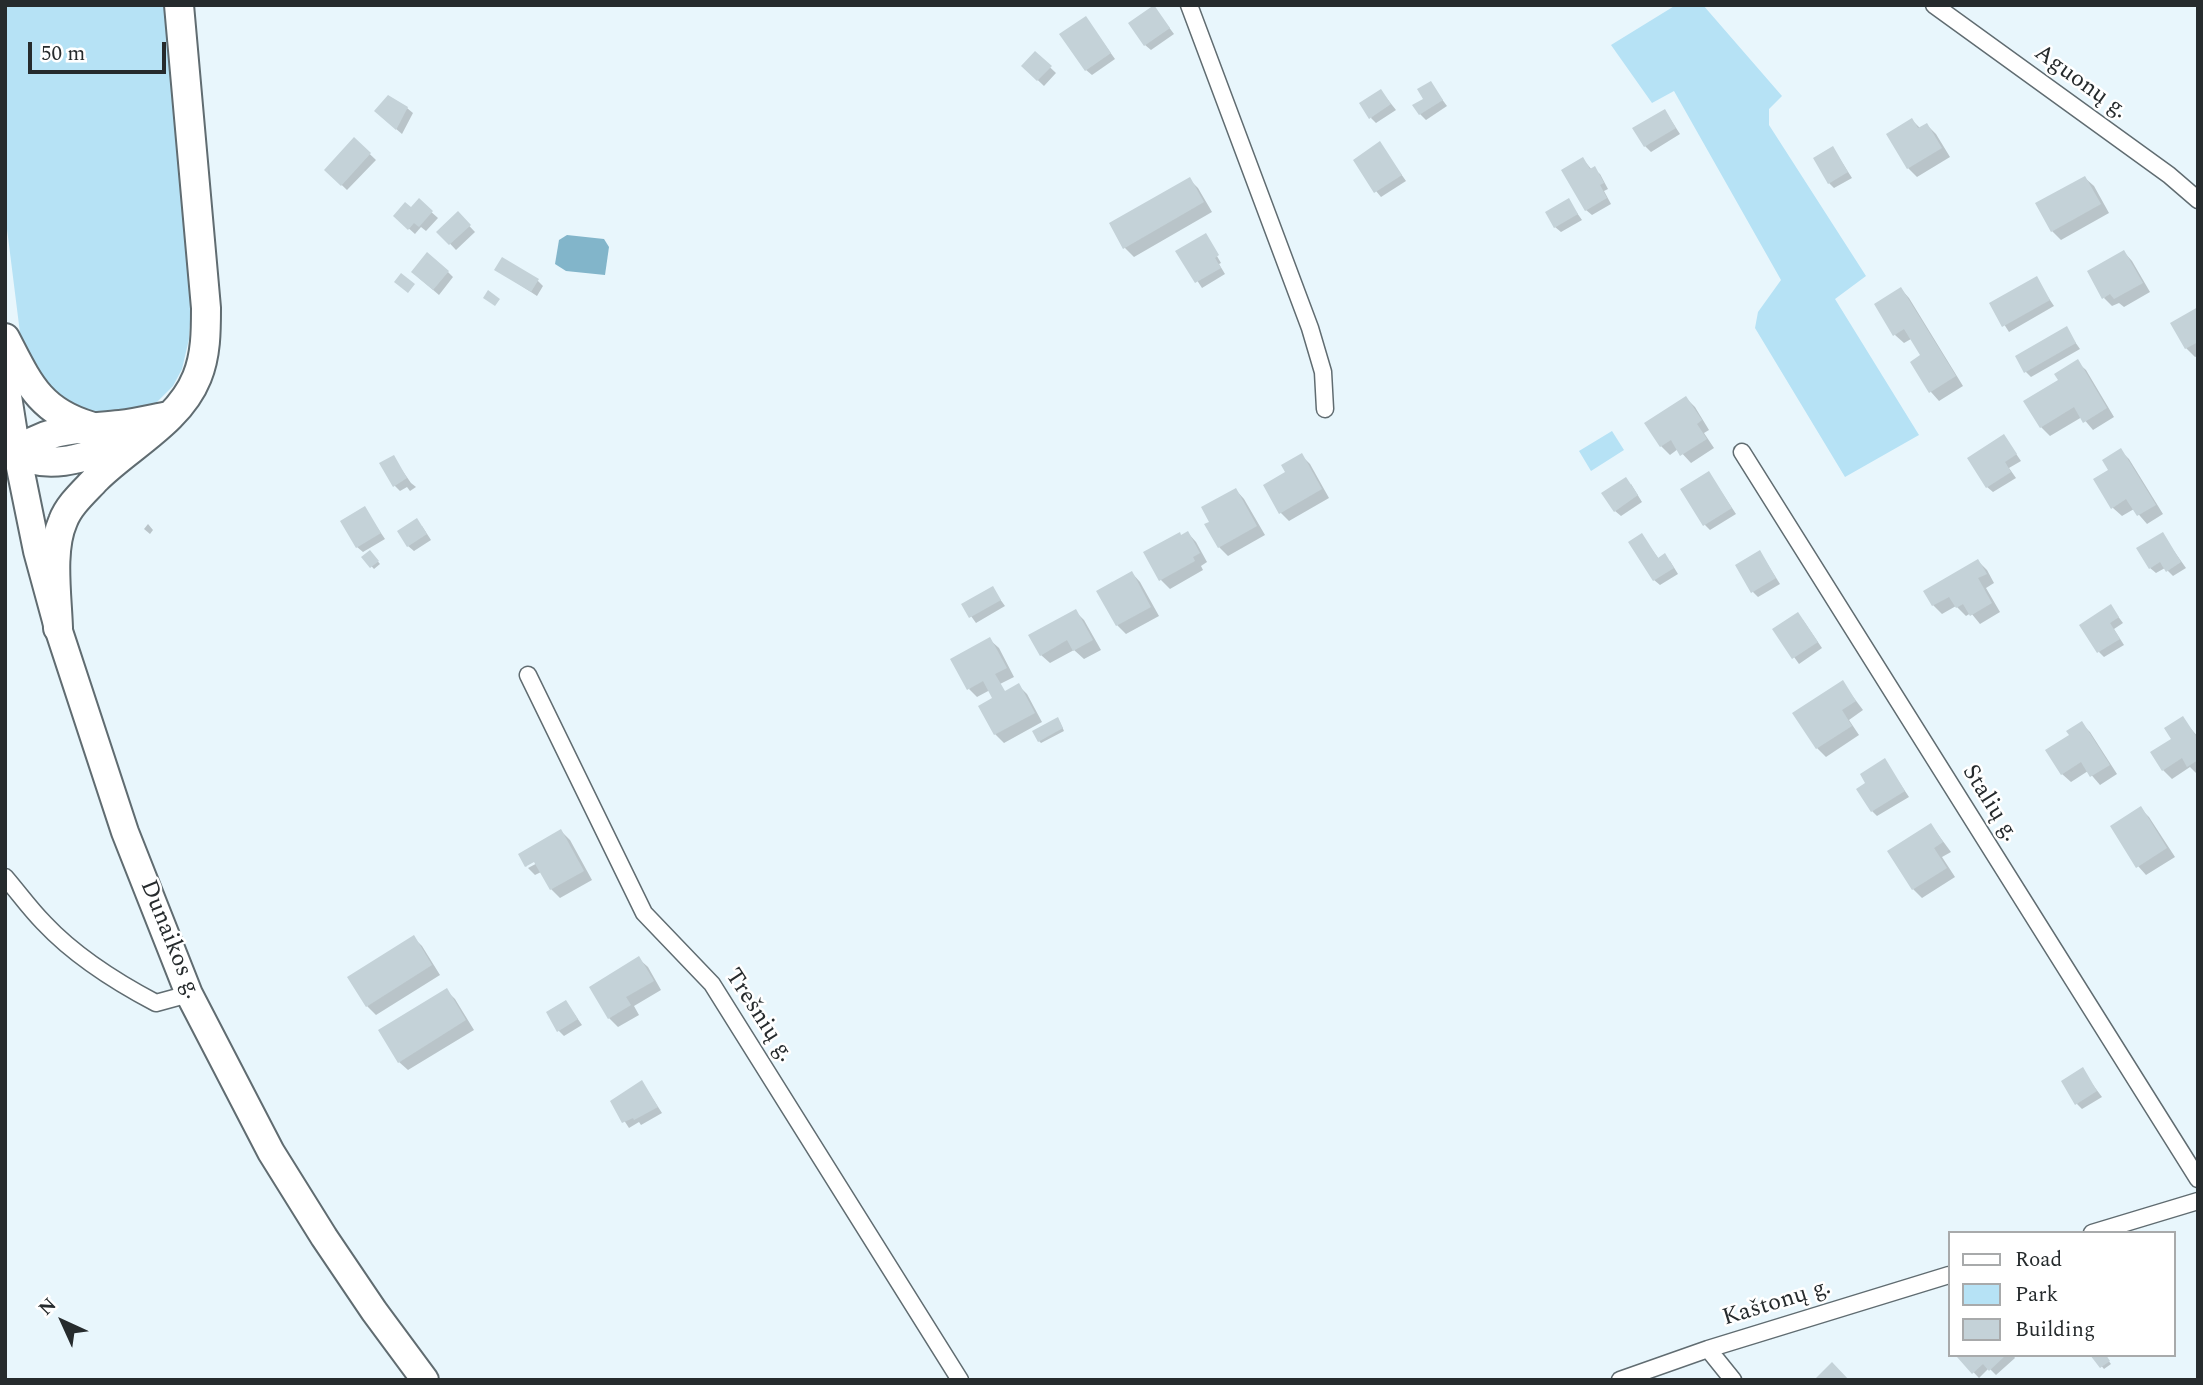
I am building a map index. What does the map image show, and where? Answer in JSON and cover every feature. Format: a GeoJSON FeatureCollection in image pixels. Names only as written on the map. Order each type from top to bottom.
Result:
{"type":"FeatureCollection","features":[{"type":"Feature","properties":{"kind":"highway"},"geometry":{"type":"LineString","coordinates":[[58,628],[56,544],[63,520],[78,498],[96,480],[179,406],[197,377],[206,335],[206,308],[179,5]]}},
{"type":"Feature","properties":{"kind":"highway"},"geometry":{"type":"LineString","coordinates":[[5,338],[22,371],[48,406],[66,419],[92,427]]}},
{"type":"Feature","properties":{"kind":"highway"},"geometry":{"type":"LineString","coordinates":[[146,437],[57,462],[39,463],[17,453],[43,436],[169,416]]}},
{"type":"Feature","properties":{"kind":"main road","name":"Dunaikos g."},"geometry":{"type":"LineString","coordinates":[[5,377],[37,551],[58,628],[125,832],[189,994],[271,1152],[373,1311],[425,1380]]}},
{"type":"Feature","properties":{"kind":"street"},"geometry":{"type":"LineString","coordinates":[[1189,5],[1310,328],[1323,372],[1325,409]]}},
{"type":"Feature","properties":{"kind":"street","name":"Aguonų g."},"geometry":{"type":"LineString","coordinates":[[1934,5],[2169,175],[2198,200]]}},
{"type":"Feature","properties":{"kind":"street","name":"Stalių g."},"geometry":{"type":"LineString","coordinates":[[1742,452],[2198,1179]]}},
{"type":"Feature","properties":{"kind":"street","name":"Trešnių g."},"geometry":{"type":"LineString","coordinates":[[528,675],[644,913],[712,984],[960,1380]]}},
{"type":"Feature","properties":{"kind":"street"},"geometry":{"type":"LineString","coordinates":[[5,877],[61,939],[123,986],[156,1003],[189,994]]}},
{"type":"Feature","properties":{"kind":"street"},"geometry":{"type":"LineString","coordinates":[[2099,1231],[2198,1201]]}},
{"type":"Feature","properties":{"kind":"street","name":"Kaštonų g."},"geometry":{"type":"LineString","coordinates":[[1620,1380],[1708,1349],[1948,1275]]}},
{"type":"Feature","properties":{"kind":"street"},"geometry":{"type":"LineString","coordinates":[[1708,1349],[1733,1380]]}},
{"type":"Feature","properties":{"kind":"green space"},"geometry":{"type":"Polygon","coordinates":[[[5,5],[162,5],[164,9],[191,308],[189,339],[182,369],[173,386],[148,411],[90,417],[58,406],[21,341],[5,213],[5,5]]]}},
{"type":"Feature","properties":{"kind":"green space"},"geometry":{"type":"Polygon","coordinates":[[[1676,5],[1703,5],[1782,96],[1769,109],[1769,125],[1866,276],[1835,299],[1919,435],[1845,477],[1755,328],[1758,312],[1781,280],[1674,91],[1652,103],[1611,45],[1676,5]]]}},
{"type":"Feature","properties":{"kind":"green space"},"geometry":{"type":"Polygon","coordinates":[[[1612,431],[1624,450],[1591,471],[1579,451],[1612,431]]]}},
{"type":"Feature","properties":{"kind":"shaded area"},"geometry":{"type":"Polygon","coordinates":[[[567,235],[604,239],[609,247],[605,275],[566,271],[555,264],[559,240],[567,235]]]}},
{"type":"Feature","properties":{"kind":"building"},"geometry":{"type":"Polygon","coordinates":[[[1154,5],[1170,28],[1144,46],[1128,23],[1154,5]]]}},
{"type":"Feature","properties":{"kind":"building"},"geometry":{"type":"Polygon","coordinates":[[[1086,16],[1111,53],[1085,71],[1059,34],[1086,16]]]}},
{"type":"Feature","properties":{"kind":"building"},"geometry":{"type":"Polygon","coordinates":[[[1035,51],[1052,66],[1037,81],[1021,66],[1035,51]]]}},
{"type":"Feature","properties":{"kind":"building"},"geometry":{"type":"Polygon","coordinates":[[[1431,81],[1443,100],[1419,115],[1412,105],[1423,99],[1417,89],[1431,81]]]}},
{"type":"Feature","properties":{"kind":"building"},"geometry":{"type":"Polygon","coordinates":[[[1381,89],[1391,104],[1369,119],[1359,103],[1381,89]]]}},
{"type":"Feature","properties":{"kind":"building"},"geometry":{"type":"Polygon","coordinates":[[[388,95],[408,107],[396,130],[374,111],[388,95]]]}},
{"type":"Feature","properties":{"kind":"building"},"geometry":{"type":"Polygon","coordinates":[[[1665,109],[1676,128],[1644,147],[1632,128],[1665,109]]]}},
{"type":"Feature","properties":{"kind":"building"},"geometry":{"type":"Polygon","coordinates":[[[1912,118],[1918,128],[1927,123],[1942,148],[1907,169],[1886,134],[1912,118]]]}},
{"type":"Feature","properties":{"kind":"building"},"geometry":{"type":"Polygon","coordinates":[[[354,137],[371,153],[341,186],[324,170],[354,137]]]}},
{"type":"Feature","properties":{"kind":"building"},"geometry":{"type":"Polygon","coordinates":[[[1380,141],[1402,175],[1374,193],[1353,160],[1380,141]]]}},
{"type":"Feature","properties":{"kind":"building"},"geometry":{"type":"Polygon","coordinates":[[[1833,146],[1848,172],[1828,184],[1813,158],[1833,146]]]}},
{"type":"Feature","properties":{"kind":"building"},"geometry":{"type":"Polygon","coordinates":[[[1583,157],[1590,169],[1595,166],[1604,183],[1600,185],[1607,198],[1585,211],[1561,170],[1583,157]]]}},
{"type":"Feature","properties":{"kind":"building"},"geometry":{"type":"Polygon","coordinates":[[[2085,176],[2101,204],[2051,232],[2035,203],[2085,176]]]}},
{"type":"Feature","properties":{"kind":"building"},"geometry":{"type":"Polygon","coordinates":[[[1190,177],[1204,202],[1123,249],[1109,223],[1190,177]]]}},
{"type":"Feature","properties":{"kind":"building"},"geometry":{"type":"Polygon","coordinates":[[[419,198],[433,211],[419,227],[414,223],[408,230],[393,216],[405,202],[411,207],[419,198]]]}},
{"type":"Feature","properties":{"kind":"building"},"geometry":{"type":"Polygon","coordinates":[[[1569,198],[1578,214],[1554,228],[1545,212],[1569,198]]]}},
{"type":"Feature","properties":{"kind":"building"},"geometry":{"type":"Polygon","coordinates":[[[458,211],[471,225],[449,245],[436,232],[458,211]]]}},
{"type":"Feature","properties":{"kind":"building"},"geometry":{"type":"Polygon","coordinates":[[[1206,233],[1219,255],[1215,258],[1221,268],[1195,283],[1175,251],[1206,233]]]}},
{"type":"Feature","properties":{"kind":"building"},"geometry":{"type":"Polygon","coordinates":[[[2124,250],[2143,283],[2114,299],[2110,294],[2102,299],[2087,271],[2124,250]]]}},
{"type":"Feature","properties":{"kind":"building"},"geometry":{"type":"Polygon","coordinates":[[[427,252],[449,271],[433,290],[411,272],[427,252]]]}},
{"type":"Feature","properties":{"kind":"building"},"geometry":{"type":"Polygon","coordinates":[[[502,257],[539,279],[531,292],[494,270],[502,257]]]}},
{"type":"Feature","properties":{"kind":"building"},"geometry":{"type":"Polygon","coordinates":[[[401,273],[415,284],[408,293],[394,282],[401,273]]]}},
{"type":"Feature","properties":{"kind":"building"},"geometry":{"type":"Polygon","coordinates":[[[2037,276],[2050,300],[2002,327],[1989,303],[2037,276]]]}},
{"type":"Feature","properties":{"kind":"building"},"geometry":{"type":"Polygon","coordinates":[[[1901,287],[1956,376],[1929,393],[1910,362],[1920,355],[1904,329],[1893,336],[1874,304],[1901,287]]]}},
{"type":"Feature","properties":{"kind":"building"},"geometry":{"type":"Polygon","coordinates":[[[488,290],[500,299],[495,306],[483,298],[488,290]]]}},
{"type":"Feature","properties":{"kind":"building"},"geometry":{"type":"Polygon","coordinates":[[[2198,307],[2198,342],[2185,349],[2170,323],[2198,307]]]}},
{"type":"Feature","properties":{"kind":"building"},"geometry":{"type":"Polygon","coordinates":[[[2067,326],[2076,343],[2024,373],[2015,356],[2067,326]]]}},
{"type":"Feature","properties":{"kind":"building"},"geometry":{"type":"Polygon","coordinates":[[[2078,359],[2107,408],[2083,423],[2074,407],[2040,428],[2023,401],[2058,380],[2054,374],[2078,359]]]}},
{"type":"Feature","properties":{"kind":"building"},"geometry":{"type":"Polygon","coordinates":[[[1686,396],[1702,420],[1697,424],[1707,439],[1680,456],[1671,440],[1660,447],[1644,423],[1686,396]]]}},
{"type":"Feature","properties":{"kind":"building"},"geometry":{"type":"Polygon","coordinates":[[[2004,434],[2017,454],[2005,462],[2011,472],[1986,488],[1967,458],[2004,434]]]}},
{"type":"Feature","properties":{"kind":"building"},"geometry":{"type":"Polygon","coordinates":[[[2121,448],[2156,505],[2137,516],[2126,499],[2111,509],[2093,479],[2108,470],[2102,460],[2121,448]]]}},
{"type":"Feature","properties":{"kind":"building"},"geometry":{"type":"Polygon","coordinates":[[[1302,453],[1322,489],[1279,514],[1263,485],[1285,472],[1281,465],[1302,453]]]}},
{"type":"Feature","properties":{"kind":"building"},"geometry":{"type":"Polygon","coordinates":[[[394,455],[407,478],[393,487],[379,463],[394,455]]]}},
{"type":"Feature","properties":{"kind":"building"},"geometry":{"type":"Polygon","coordinates":[[[1709,471],[1732,508],[1703,526],[1680,489],[1709,471]]]}},
{"type":"Feature","properties":{"kind":"building"},"geometry":{"type":"Polygon","coordinates":[[[1626,477],[1638,495],[1614,512],[1601,493],[1626,477]]]}},
{"type":"Feature","properties":{"kind":"building"},"geometry":{"type":"Polygon","coordinates":[[[1236,488],[1257,526],[1218,548],[1204,524],[1209,522],[1201,507],[1236,488]]]}},
{"type":"Feature","properties":{"kind":"building"},"geometry":{"type":"Polygon","coordinates":[[[365,506],[381,533],[356,548],[340,521],[365,506]]]}},
{"type":"Feature","properties":{"kind":"building"},"geometry":{"type":"Polygon","coordinates":[[[417,518],[427,534],[407,547],[397,531],[417,518]]]}},
{"type":"Feature","properties":{"kind":"building"},"geometry":{"type":"Polygon","coordinates":[[[1188,531],[1200,553],[1193,557],[1195,561],[1159,581],[1143,552],[1180,532],[1181,535],[1188,531]]]}},
{"type":"Feature","properties":{"kind":"building"},"geometry":{"type":"Polygon","coordinates":[[[2163,532],[2181,562],[2166,572],[2160,562],[2149,569],[2136,548],[2163,532]]]}},
{"type":"Feature","properties":{"kind":"building"},"geometry":{"type":"Polygon","coordinates":[[[1642,533],[1658,558],[1665,553],[1674,568],[1653,581],[1628,542],[1642,533]]]}},
{"type":"Feature","properties":{"kind":"building"},"geometry":{"type":"Polygon","coordinates":[[[370,550],[379,561],[370,568],[361,557],[370,550]]]}},
{"type":"Feature","properties":{"kind":"building"},"geometry":{"type":"Polygon","coordinates":[[[1760,550],[1776,578],[1751,593],[1735,565],[1760,550]]]}},
{"type":"Feature","properties":{"kind":"building"},"geometry":{"type":"Polygon","coordinates":[[[1978,559],[1987,574],[1978,578],[1992,603],[1970,616],[1963,604],[1956,608],[1949,597],[1932,606],[1923,591],[1978,559]]]}},
{"type":"Feature","properties":{"kind":"building"},"geometry":{"type":"Polygon","coordinates":[[[1132,571],[1151,607],[1116,626],[1096,591],[1132,571]]]}},
{"type":"Feature","properties":{"kind":"building"},"geometry":{"type":"Polygon","coordinates":[[[993,586],[1001,600],[969,618],[961,604],[993,586]]]}},
{"type":"Feature","properties":{"kind":"building"},"geometry":{"type":"Polygon","coordinates":[[[2111,604],[2119,617],[2110,623],[2120,639],[2097,653],[2079,625],[2111,604]]]}},
{"type":"Feature","properties":{"kind":"building"},"geometry":{"type":"Polygon","coordinates":[[[1076,609],[1093,640],[1073,651],[1067,640],[1040,656],[1028,635],[1076,609]]]}},
{"type":"Feature","properties":{"kind":"building"},"geometry":{"type":"Polygon","coordinates":[[[1798,612],[1818,642],[1792,659],[1772,629],[1798,612]]]}},
{"type":"Feature","properties":{"kind":"building"},"geometry":{"type":"Polygon","coordinates":[[[990,637],[1007,668],[995,674],[1005,691],[1019,683],[1035,713],[994,735],[978,706],[992,698],[983,681],[967,690],[950,659],[990,637]]]}},
{"type":"Feature","properties":{"kind":"building"},"geometry":{"type":"Polygon","coordinates":[[[1843,680],[1856,701],[1842,710],[1852,726],[1816,749],[1792,713],[1843,680]]]}},
{"type":"Feature","properties":{"kind":"building"},"geometry":{"type":"Polygon","coordinates":[[[2183,716],[2198,739],[2198,760],[2187,767],[2182,758],[2162,771],[2150,752],[2171,739],[2164,728],[2183,716]]]}},
{"type":"Feature","properties":{"kind":"building"},"geometry":{"type":"Polygon","coordinates":[[[1058,717],[1063,728],[1038,742],[1032,731],[1058,717]]]}},
{"type":"Feature","properties":{"kind":"building"},"geometry":{"type":"Polygon","coordinates":[[[2082,721],[2110,765],[2090,777],[2081,762],[2061,775],[2045,750],[2069,735],[2066,731],[2082,721]]]}},
{"type":"Feature","properties":{"kind":"building"},"geometry":{"type":"Polygon","coordinates":[[[1885,758],[1905,791],[1871,812],[1856,789],[1865,783],[1860,774],[1885,758]]]}},
{"type":"Feature","properties":{"kind":"building"},"geometry":{"type":"Polygon","coordinates":[[[2141,806],[2167,848],[2136,868],[2110,826],[2141,806]]]}},
{"type":"Feature","properties":{"kind":"building"},"geometry":{"type":"Polygon","coordinates":[[[1931,823],[1943,842],[1934,848],[1947,868],[1912,890],[1887,851],[1931,823]]]}},
{"type":"Feature","properties":{"kind":"building"},"geometry":{"type":"Polygon","coordinates":[[[561,829],[584,871],[550,890],[534,862],[525,867],[518,854],[561,829]]]}},
{"type":"Feature","properties":{"kind":"building"},"geometry":{"type":"Polygon","coordinates":[[[414,935],[432,965],[366,1007],[347,977],[414,935]]]}},
{"type":"Feature","properties":{"kind":"building"},"geometry":{"type":"Polygon","coordinates":[[[639,956],[654,981],[626,997],[631,1005],[608,1019],[589,987],[639,956]]]}},
{"type":"Feature","properties":{"kind":"building"},"geometry":{"type":"Polygon","coordinates":[[[447,988],[466,1020],[398,1063],[378,1030],[447,988]]]}},
{"type":"Feature","properties":{"kind":"building"},"geometry":{"type":"Polygon","coordinates":[[[566,1000],[578,1019],[557,1032],[546,1012],[566,1000]]]}},
{"type":"Feature","properties":{"kind":"building"},"geometry":{"type":"Polygon","coordinates":[[[2083,1067],[2097,1091],[2075,1105],[2061,1081],[2083,1067]]]}},
{"type":"Feature","properties":{"kind":"building"},"geometry":{"type":"Polygon","coordinates":[[[642,1080],[658,1107],[634,1120],[633,1118],[622,1123],[610,1101],[642,1080]]]}},
{"type":"Feature","properties":{"kind":"building"},"geometry":{"type":"Polygon","coordinates":[[[1957,1357],[2004,1357],[1989,1371],[1983,1364],[1972,1374],[1957,1357]]]}},
{"type":"Feature","properties":{"kind":"building"},"geometry":{"type":"Polygon","coordinates":[[[2092,1357],[2107,1357],[2110,1361],[2100,1368],[2092,1357]]]}},
{"type":"Feature","properties":{"kind":"building"},"geometry":{"type":"Polygon","coordinates":[[[1832,1362],[1849,1380],[1814,1380],[1832,1362]]]}}]}
